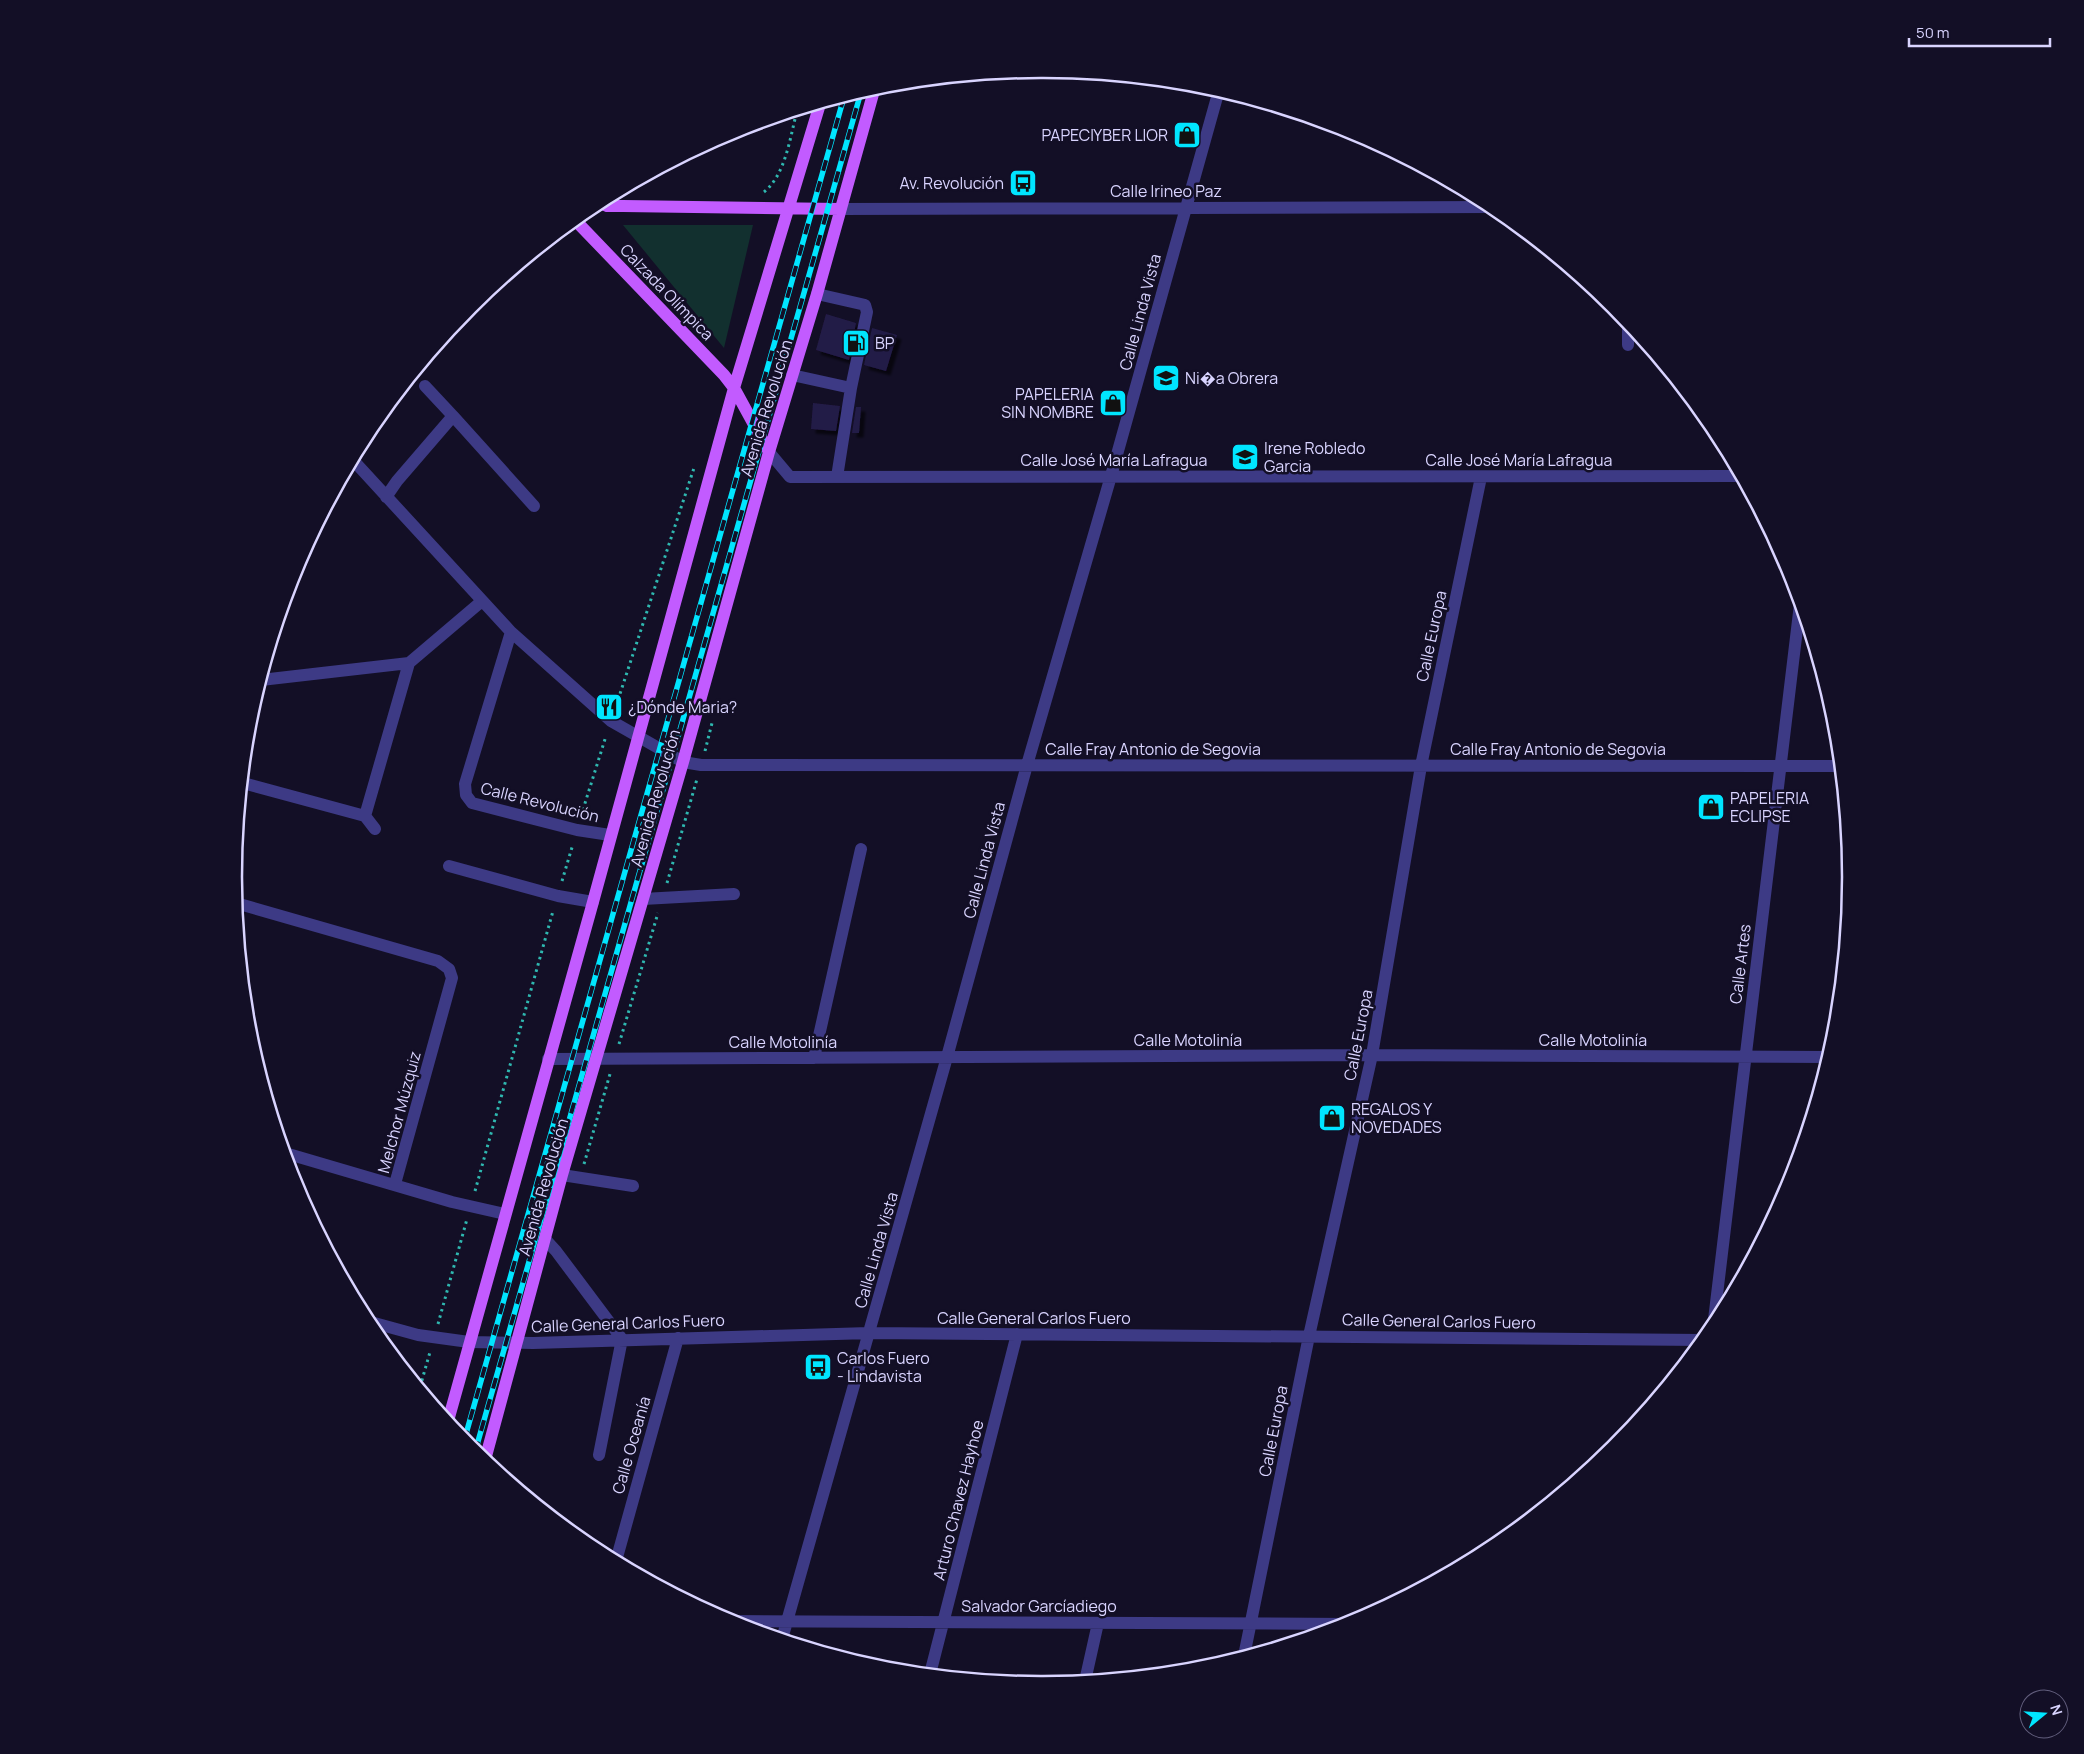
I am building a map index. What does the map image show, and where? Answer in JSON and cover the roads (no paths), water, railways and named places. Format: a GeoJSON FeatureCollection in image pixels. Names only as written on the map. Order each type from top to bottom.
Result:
{"type":"FeatureCollection","features":[{"type":"Feature","properties":{"kind":"main road","name":"Avenida Revolución"},"geometry":{"type":"LineString","coordinates":[[487,1452],[562,1175],[683,762],[769,452],[817,294],[872,96]]}},
{"type":"Feature","properties":{"kind":"main road","name":"Avenida Revolución"},"geometry":{"type":"LineString","coordinates":[[450,1414],[734,388],[818,110]]}},
{"type":"Feature","properties":{"kind":"main road"},"geometry":{"type":"LineString","coordinates":[[610,205],[840,209]]}},
{"type":"Feature","properties":{"kind":"main road","name":"Calzada Olímpica"},"geometry":{"type":"LineString","coordinates":[[580,225],[724,375],[734,388],[769,452]]}},
{"type":"Feature","properties":{"kind":"street","name":"Calle Linda Vista"},"geometry":{"type":"LineString","coordinates":[[783,1633],[947,1057],[1027,765],[1112,476],[1217,97]]}},
{"type":"Feature","properties":{"kind":"street","name":"Calle Irineo Paz"},"geometry":{"type":"LineString","coordinates":[[840,209],[1476,206]]}},
{"type":"Feature","properties":{"kind":"street"},"geometry":{"type":"LineString","coordinates":[[817,294],[861,304],[866,308],[836,477]]}},
{"type":"Feature","properties":{"kind":"street"},"geometry":{"type":"LineString","coordinates":[[1628,334],[1628,345]]}},
{"type":"Feature","properties":{"kind":"street"},"geometry":{"type":"LineString","coordinates":[[792,375],[851,388]]}},
{"type":"Feature","properties":{"kind":"street"},"geometry":{"type":"LineString","coordinates":[[425,386],[534,506]]}},
{"type":"Feature","properties":{"kind":"street"},"geometry":{"type":"LineString","coordinates":[[386,497],[397,481],[453,416]]}},
{"type":"Feature","properties":{"kind":"street","name":"Calle José María Lafragua"},"geometry":{"type":"LineString","coordinates":[[769,452],[790,476],[1733,476]]}},
{"type":"Feature","properties":{"kind":"street","name":"Calle Fray Antonio de Segovia"},"geometry":{"type":"LineString","coordinates":[[357,465],[510,632],[611,721],[683,762],[711,765],[1834,766]]}},
{"type":"Feature","properties":{"kind":"street","name":"Calle Europa"},"geometry":{"type":"LineString","coordinates":[[1245,1650],[1309,1336],[1372,1055],[1421,766],[1482,476]]}},
{"type":"Feature","properties":{"kind":"street"},"geometry":{"type":"LineString","coordinates":[[365,816],[409,663],[482,601]]}},
{"type":"Feature","properties":{"kind":"street","name":"Calle Artes"},"geometry":{"type":"LineString","coordinates":[[1716,1307],[1798,618]]}},
{"type":"Feature","properties":{"kind":"street","name":"Calle Revolución"},"geometry":{"type":"LineString","coordinates":[[510,632],[465,784],[466,796],[472,803],[577,830],[610,835]]}},
{"type":"Feature","properties":{"kind":"street"},"geometry":{"type":"LineString","coordinates":[[268,679],[409,663]]}},
{"type":"Feature","properties":{"kind":"street"},"geometry":{"type":"LineString","coordinates":[[248,783],[365,816],[375,829]]}},
{"type":"Feature","properties":{"kind":"street"},"geometry":{"type":"LineString","coordinates":[[814,1058],[861,849]]}},
{"type":"Feature","properties":{"kind":"street"},"geometry":{"type":"LineString","coordinates":[[450,866],[558,896],[593,902]]}},
{"type":"Feature","properties":{"kind":"street"},"geometry":{"type":"LineString","coordinates":[[643,899],[734,894]]}},
{"type":"Feature","properties":{"kind":"street","name":"Melchor Múzquiz"},"geometry":{"type":"LineString","coordinates":[[243,904],[438,961],[449,969],[452,978],[395,1184],[505,1214]]}},
{"type":"Feature","properties":{"kind":"street","name":"Calle Motolinía"},"geometry":{"type":"LineString","coordinates":[[548,1059],[1372,1055],[1820,1057]]}},
{"type":"Feature","properties":{"kind":"street"},"geometry":{"type":"LineString","coordinates":[[292,1154],[395,1184]]}},
{"type":"Feature","properties":{"kind":"street"},"geometry":{"type":"LineString","coordinates":[[562,1175],[633,1186]]}},
{"type":"Feature","properties":{"kind":"street"},"geometry":{"type":"LineString","coordinates":[[545,1240],[556,1251],[622,1339],[599,1456]]}},
{"type":"Feature","properties":{"kind":"street","name":"Calle General Carlos Fuero"},"geometry":{"type":"LineString","coordinates":[[379,1324],[434,1338],[470,1342],[517,1343],[869,1333],[1693,1340]]}},
{"type":"Feature","properties":{"kind":"street","name":"Arturo Chavez Hayhoe"},"geometry":{"type":"LineString","coordinates":[[931,1669],[1017,1334]]}},
{"type":"Feature","properties":{"kind":"street","name":"Calle Oceanía"},"geometry":{"type":"LineString","coordinates":[[618,1554],[678,1338]]}},
{"type":"Feature","properties":{"kind":"street","name":"Salvador Garcíadiego"},"geometry":{"type":"LineString","coordinates":[[747,1620],[1326,1624]]}},
{"type":"Feature","properties":{"kind":"street"},"geometry":{"type":"LineString","coordinates":[[1086,1675],[1098,1623]]}},
{"type":"Feature","properties":{"kind":"railway"},"geometry":{"type":"LineString","coordinates":[[478,1443],[859,99]]}},
{"type":"Feature","properties":{"kind":"railway"},"geometry":{"type":"LineString","coordinates":[[467,1431],[842,103]]}},
{"type":"Feature","properties":{"kind":"place","name":"PAPECIYBER LIOR"},"geometry":{"type":"Point","coordinates":[1187,135]}},
{"type":"Feature","properties":{"kind":"place","name":"Av. Revolución"},"geometry":{"type":"Point","coordinates":[1023,183]}},
{"type":"Feature","properties":{"kind":"place","name":"BP"},"geometry":{"type":"Point","coordinates":[856,343]}},
{"type":"Feature","properties":{"kind":"place","name":"Ni�a Obrera"},"geometry":{"type":"Point","coordinates":[1166,378]}},
{"type":"Feature","properties":{"kind":"place","name":"PAPELERIA SIN NOMBRE"},"geometry":{"type":"Point","coordinates":[1113,403]}},
{"type":"Feature","properties":{"kind":"place","name":"Irene Robledo Garcia"},"geometry":{"type":"Point","coordinates":[1245,457]}},
{"type":"Feature","properties":{"kind":"place","name":"¿Dónde Maria?"},"geometry":{"type":"Point","coordinates":[609,707]}},
{"type":"Feature","properties":{"kind":"place","name":"PAPELERIA ECLIPSE"},"geometry":{"type":"Point","coordinates":[1711,807]}},
{"type":"Feature","properties":{"kind":"place","name":"REGALOS Y NOVEDADES"},"geometry":{"type":"Point","coordinates":[1332,1118]}},
{"type":"Feature","properties":{"kind":"place","name":"Carlos Fuero - Lindavista"},"geometry":{"type":"Point","coordinates":[818,1367]}}]}
